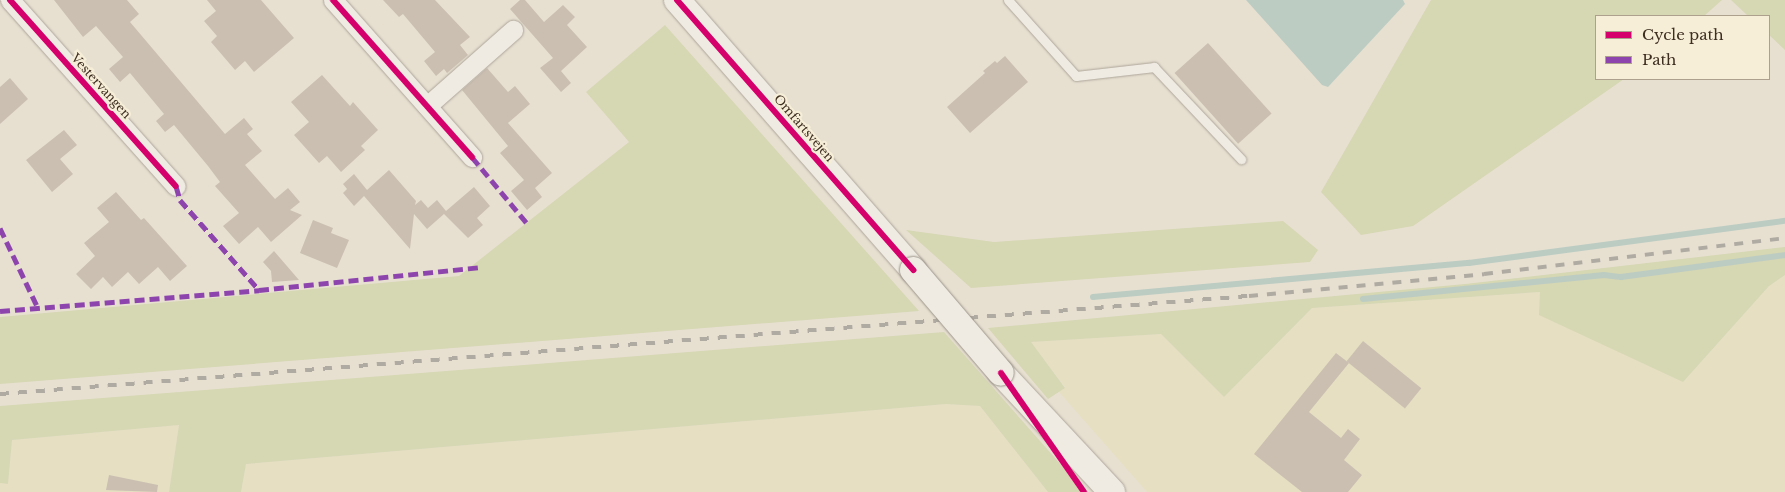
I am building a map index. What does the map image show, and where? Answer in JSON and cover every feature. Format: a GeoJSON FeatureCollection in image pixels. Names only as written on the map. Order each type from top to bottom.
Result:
{"type":"FeatureCollection","features":[{"type":"Feature","properties":{"kind":"main road","name":"Omfartsvejen"},"geometry":{"type":"LineString","coordinates":[[677,0],[913,270],[1101,492]]}},
{"type":"Feature","properties":{"kind":"main road","name":"Omfartsvejen"},"geometry":{"type":"LineString","coordinates":[[1001,373],[1112,492]]}},
{"type":"Feature","properties":{"kind":"street","name":"Vestervangen"},"geometry":{"type":"LineString","coordinates":[[10,0],[176,186]]}},
{"type":"Feature","properties":{"kind":"street"},"geometry":{"type":"LineString","coordinates":[[333,0],[472,157]]}},
{"type":"Feature","properties":{"kind":"street"},"geometry":{"type":"LineString","coordinates":[[426,106],[513,30]]}},
{"type":"Feature","properties":{"kind":"lane"},"geometry":{"type":"LineString","coordinates":[[1008,0],[1076,76],[1154,67],[1241,159]]}},
{"type":"Feature","properties":{"kind":"shaded area"},"geometry":{"type":"Polygon","coordinates":[[[1246,0],[1403,0],[1405,4],[1328,87],[1322,85],[1246,0]]]}},
{"type":"Feature","properties":{"kind":"shaded area"},"geometry":{"type":"Polygon","coordinates":[[[1785,275],[1785,492],[1147,492],[1059,392],[1065,387],[1030,342],[1161,334],[1224,397],[1312,308],[1540,292],[1683,382],[1769,286],[1785,275]]]}},
{"type":"Feature","properties":{"kind":"shaded area"},"geometry":{"type":"Polygon","coordinates":[[[946,404],[980,406],[1048,492],[241,492],[246,464],[946,404]]]}},
{"type":"Feature","properties":{"kind":"shaded area"},"geometry":{"type":"Polygon","coordinates":[[[179,425],[169,492],[0,492],[0,483],[8,484],[12,440],[179,425]]]}},
{"type":"Feature","properties":{"kind":"green space"},"geometry":{"type":"Polygon","coordinates":[[[1431,0],[1722,0],[1705,15],[1595,15],[1595,80],[1623,80],[1413,226],[1361,235],[1321,192],[1431,0]]]}},
{"type":"Feature","properties":{"kind":"green space"},"geometry":{"type":"Polygon","coordinates":[[[1731,0],[1785,0],[1785,50],[1770,36],[1770,15],[1747,15],[1731,0]]]}},
{"type":"Feature","properties":{"kind":"green space"},"geometry":{"type":"Polygon","coordinates":[[[665,25],[919,311],[0,384],[0,317],[459,276],[629,142],[586,92],[665,25]]]}},
{"type":"Feature","properties":{"kind":"green space"},"geometry":{"type":"Polygon","coordinates":[[[1283,221],[1318,250],[1310,262],[971,288],[906,230],[994,242],[1283,221]]]}},
{"type":"Feature","properties":{"kind":"green space"},"geometry":{"type":"Polygon","coordinates":[[[1785,247],[1785,275],[1769,286],[1683,382],[1539,315],[1540,292],[1312,308],[1224,397],[1161,334],[1031,342],[1065,388],[1048,399],[988,328],[1465,284],[1785,247]]]}},
{"type":"Feature","properties":{"kind":"green space"},"geometry":{"type":"Polygon","coordinates":[[[944,332],[1085,492],[1048,492],[980,406],[946,404],[246,464],[241,492],[169,492],[179,425],[12,440],[8,484],[0,483],[0,406],[944,332]]]}},
{"type":"Feature","properties":{"kind":"building"},"geometry":{"type":"Polygon","coordinates":[[[54,0],[127,0],[139,14],[130,22],[225,134],[244,118],[253,129],[247,134],[262,151],[245,165],[275,199],[288,188],[300,202],[290,210],[302,215],[271,242],[258,227],[239,244],[223,226],[239,213],[215,186],[220,182],[208,166],[174,125],[165,132],[156,121],[164,114],[130,73],[120,82],[109,69],[123,57],[96,26],[83,37],[54,0]]]}},
{"type":"Feature","properties":{"kind":"building"},"geometry":{"type":"Polygon","coordinates":[[[207,0],[261,0],[294,38],[254,72],[245,61],[235,70],[211,42],[217,36],[204,21],[216,11],[207,0]]]}},
{"type":"Feature","properties":{"kind":"building"},"geometry":{"type":"Polygon","coordinates":[[[383,0],[435,0],[470,37],[460,45],[468,55],[447,73],[444,69],[436,76],[424,61],[435,52],[403,14],[399,17],[383,0]]]}},
{"type":"Feature","properties":{"kind":"building"},"geometry":{"type":"Polygon","coordinates":[[[520,0],[525,0],[544,22],[563,5],[575,17],[567,25],[587,47],[561,71],[571,83],[561,92],[540,68],[553,58],[510,9],[520,0]]]}},
{"type":"Feature","properties":{"kind":"building"},"geometry":{"type":"Polygon","coordinates":[[[1208,43],[1272,114],[1238,144],[1175,73],[1208,43]]]}},
{"type":"Feature","properties":{"kind":"building"},"geometry":{"type":"Polygon","coordinates":[[[1005,56],[1028,82],[970,133],[947,107],[985,73],[983,71],[995,61],[997,63],[1005,56]]]}},
{"type":"Feature","properties":{"kind":"building"},"geometry":{"type":"Polygon","coordinates":[[[487,68],[508,92],[515,86],[530,104],[508,123],[552,173],[535,188],[542,197],[527,210],[511,191],[524,180],[500,153],[508,146],[462,90],[487,68]]]}},
{"type":"Feature","properties":{"kind":"building"},"geometry":{"type":"Polygon","coordinates":[[[322,75],[350,106],[353,102],[378,130],[361,146],[365,150],[341,172],[327,156],[319,163],[294,135],[309,122],[291,102],[322,75]]]}},
{"type":"Feature","properties":{"kind":"building"},"geometry":{"type":"Polygon","coordinates":[[[10,78],[28,99],[0,124],[0,87],[10,78]]]}},
{"type":"Feature","properties":{"kind":"building"},"geometry":{"type":"Polygon","coordinates":[[[64,130],[77,145],[60,159],[73,174],[52,192],[26,160],[64,130]]]}},
{"type":"Feature","properties":{"kind":"building"},"geometry":{"type":"Polygon","coordinates":[[[389,170],[416,201],[415,205],[421,200],[428,208],[437,200],[446,211],[474,187],[490,206],[477,218],[483,225],[468,238],[444,214],[427,229],[414,214],[410,249],[364,196],[354,206],[343,193],[347,189],[343,184],[354,174],[367,190],[389,170]]]}},
{"type":"Feature","properties":{"kind":"building"},"geometry":{"type":"Polygon","coordinates":[[[116,192],[141,220],[144,218],[187,266],[170,281],[158,267],[139,284],[128,272],[112,287],[103,277],[91,289],[76,274],[95,256],[84,243],[109,222],[97,208],[116,192]]]}},
{"type":"Feature","properties":{"kind":"building"},"geometry":{"type":"Polygon","coordinates":[[[313,220],[333,228],[331,233],[349,240],[337,268],[300,253],[313,220]]]}},
{"type":"Feature","properties":{"kind":"building"},"geometry":{"type":"Polygon","coordinates":[[[274,251],[299,280],[272,282],[271,271],[263,262],[274,251]]]}},
{"type":"Feature","properties":{"kind":"building"},"geometry":{"type":"Polygon","coordinates":[[[1363,341],[1421,388],[1405,408],[1347,361],[1363,341]]]}},
{"type":"Feature","properties":{"kind":"building"},"geometry":{"type":"Polygon","coordinates":[[[1336,353],[1349,363],[1309,412],[1341,438],[1348,429],[1360,439],[1344,460],[1362,475],[1348,492],[1302,492],[1254,454],[1336,353]]]}},
{"type":"Feature","properties":{"kind":"building"},"geometry":{"type":"Polygon","coordinates":[[[109,475],[158,485],[157,492],[106,490],[109,475]]]}},
{"type":"Feature","properties":{"kind":"waterway"},"geometry":{"type":"LineString","coordinates":[[1093,297],[1469,263],[1785,221]]}},
{"type":"Feature","properties":{"kind":"waterway"},"geometry":{"type":"LineString","coordinates":[[1363,299],[1604,275],[1621,277],[1785,255]]}},
{"type":"Feature","properties":{"kind":"railway"},"geometry":{"type":"LineString","coordinates":[[0,394],[1249,296],[1484,274],[1785,238]]}},
{"type":"Feature","properties":{"kind":"marked path"},"geometry":{"type":"LineString","coordinates":[[472,157],[526,222]]}},
{"type":"Feature","properties":{"kind":"marked path"},"geometry":{"type":"LineString","coordinates":[[176,186],[180,200],[259,290]]}},
{"type":"Feature","properties":{"kind":"marked path"},"geometry":{"type":"LineString","coordinates":[[0,228],[38,308]]}},
{"type":"Feature","properties":{"kind":"marked path"},"geometry":{"type":"LineString","coordinates":[[0,311],[259,290],[483,267]]}},
{"type":"Feature","properties":{"kind":"cycle path"},"geometry":{"type":"LineString","coordinates":[[10,0],[176,186]]}},
{"type":"Feature","properties":{"kind":"cycle path"},"geometry":{"type":"LineString","coordinates":[[333,0],[472,157]]}},
{"type":"Feature","properties":{"kind":"cycle path"},"geometry":{"type":"LineString","coordinates":[[677,0],[913,270]]}},
{"type":"Feature","properties":{"kind":"cycle path"},"geometry":{"type":"LineString","coordinates":[[1001,373],[1084,492]]}}]}
